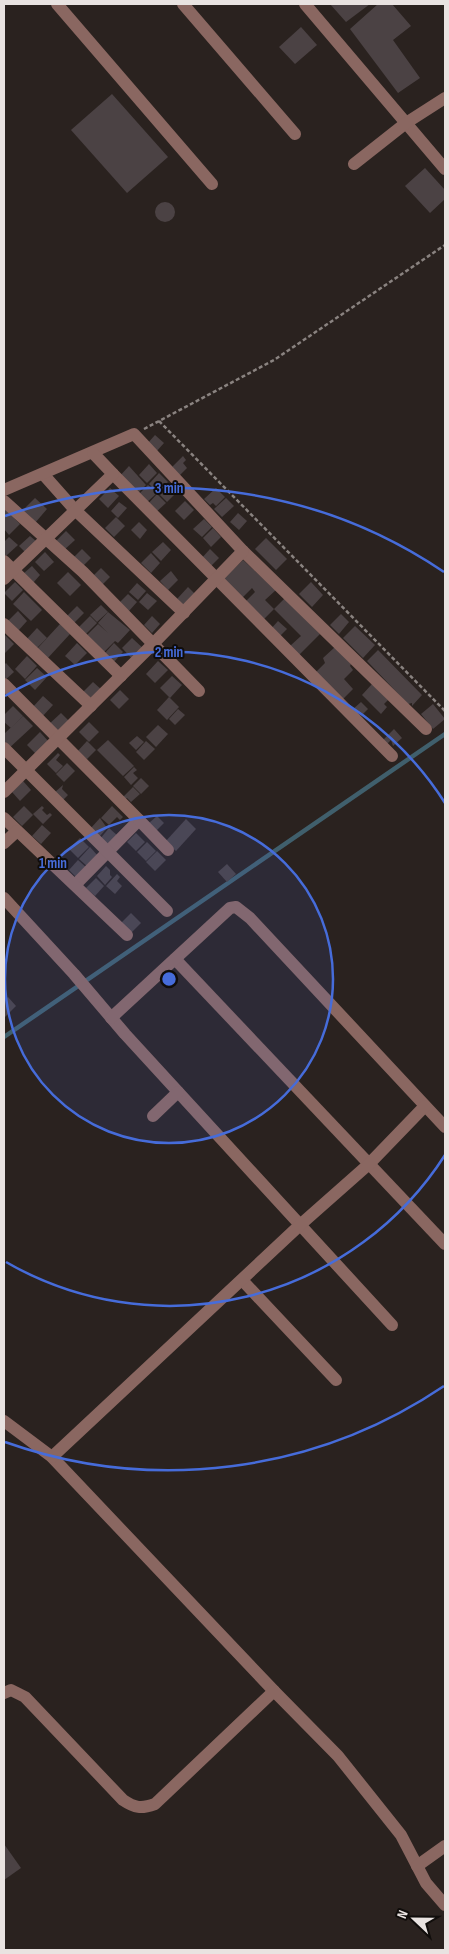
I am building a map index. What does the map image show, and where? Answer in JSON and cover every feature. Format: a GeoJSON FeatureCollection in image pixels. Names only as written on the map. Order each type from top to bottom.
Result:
{"type":"FeatureCollection","features":[{"type":"Feature","properties":{"kind":"street"},"geometry":{"type":"LineString","coordinates":[[57,4],[212,184]]}},
{"type":"Feature","properties":{"kind":"street"},"geometry":{"type":"LineString","coordinates":[[183,4],[295,134]]}},
{"type":"Feature","properties":{"kind":"street"},"geometry":{"type":"LineString","coordinates":[[305,4],[445,169]]}},
{"type":"Feature","properties":{"kind":"street"},"geometry":{"type":"LineString","coordinates":[[354,164],[406,123],[445,98]]}},
{"type":"Feature","properties":{"kind":"street"},"geometry":{"type":"LineString","coordinates":[[4,490],[134,434],[243,551],[426,729]]}},
{"type":"Feature","properties":{"kind":"street"},"geometry":{"type":"LineString","coordinates":[[93,453],[392,756]]}},
{"type":"Feature","properties":{"kind":"street"},"geometry":{"type":"LineString","coordinates":[[43,474],[75,510],[184,613]]}},
{"type":"Feature","properties":{"kind":"street"},"geometry":{"type":"LineString","coordinates":[[113,474],[7,570],[121,676]]}},
{"type":"Feature","properties":{"kind":"street"},"geometry":{"type":"LineString","coordinates":[[4,501],[83,572],[199,691]]}},
{"type":"Feature","properties":{"kind":"street"},"geometry":{"type":"LineString","coordinates":[[4,792],[184,613],[243,551]]}},
{"type":"Feature","properties":{"kind":"street"},"geometry":{"type":"LineString","coordinates":[[4,624],[91,706]]}},
{"type":"Feature","properties":{"kind":"street"},"geometry":{"type":"LineString","coordinates":[[4,684],[168,850]]}},
{"type":"Feature","properties":{"kind":"street"},"geometry":{"type":"LineString","coordinates":[[4,748],[167,911]]}},
{"type":"Feature","properties":{"kind":"street"},"geometry":{"type":"LineString","coordinates":[[4,818],[76,884],[127,936]]}},
{"type":"Feature","properties":{"kind":"street"},"geometry":{"type":"LineString","coordinates":[[76,884],[139,820]]}},
{"type":"Feature","properties":{"kind":"street"},"geometry":{"type":"LineString","coordinates":[[4,843],[17,831]]}},
{"type":"Feature","properties":{"kind":"street"},"geometry":{"type":"LineString","coordinates":[[4,898],[178,1092],[392,1325]]}},
{"type":"Feature","properties":{"kind":"street"},"geometry":{"type":"LineString","coordinates":[[111,1018],[230,908],[241,910],[445,1127]]}},
{"type":"Feature","properties":{"kind":"street"},"geometry":{"type":"LineString","coordinates":[[176,959],[445,1244]]}},
{"type":"Feature","properties":{"kind":"street"},"geometry":{"type":"LineString","coordinates":[[153,1116],[178,1092]]}},
{"type":"Feature","properties":{"kind":"street"},"geometry":{"type":"LineString","coordinates":[[52,1458],[300,1225],[369,1164],[425,1106]]}},
{"type":"Feature","properties":{"kind":"street"},"geometry":{"type":"LineString","coordinates":[[242,1280],[336,1380]]}},
{"type":"Feature","properties":{"kind":"street"},"geometry":{"type":"LineString","coordinates":[[4,1420],[52,1458],[338,1756],[401,1835],[426,1883],[445,1905]]}},
{"type":"Feature","properties":{"kind":"street"},"geometry":{"type":"LineString","coordinates":[[4,1693],[11,1690],[25,1698],[123,1800],[135,1808],[145,1808],[155,1804],[274,1691]]}},
{"type":"Feature","properties":{"kind":"street"},"geometry":{"type":"LineString","coordinates":[[417,1866],[445,1846]]}},
{"type":"Feature","properties":{"kind":"path"},"geometry":{"type":"LineString","coordinates":[[134,434],[274,360],[445,246]]}},
{"type":"Feature","properties":{"kind":"path"},"geometry":{"type":"LineString","coordinates":[[159,421],[445,711]]}},
{"type":"Feature","properties":{"kind":"building"},"geometry":{"type":"Polygon","coordinates":[[[330,4],[370,4],[346,22],[330,4]]]}},
{"type":"Feature","properties":{"kind":"building"},"geometry":{"type":"Polygon","coordinates":[[[378,4],[392,4],[411,26],[393,40],[420,78],[398,93],[350,29],[378,4]]]}},
{"type":"Feature","properties":{"kind":"building"},"geometry":{"type":"Polygon","coordinates":[[[301,27],[317,45],[295,64],[279,47],[301,27]]]}},
{"type":"Feature","properties":{"kind":"building"},"geometry":{"type":"Polygon","coordinates":[[[112,94],[168,157],[127,193],[71,130],[112,94]]]}},
{"type":"Feature","properties":{"kind":"building"},"geometry":{"type":"Polygon","coordinates":[[[425,168],[445,190],[445,199],[430,213],[405,186],[425,168]]]}},
{"type":"Feature","properties":{"kind":"building"},"geometry":{"type":"Polygon","coordinates":[[[165,202],[172,205],[175,212],[172,219],[165,222],[158,219],[155,212],[158,205],[165,202]]]}},
{"type":"Feature","properties":{"kind":"building"},"geometry":{"type":"Polygon","coordinates":[[[155,435],[164,443],[156,452],[147,444],[155,435]]]}},
{"type":"Feature","properties":{"kind":"building"},"geometry":{"type":"Polygon","coordinates":[[[183,456],[186,460],[183,463],[187,468],[179,476],[171,468],[183,456]]]}},
{"type":"Feature","properties":{"kind":"building"},"geometry":{"type":"Polygon","coordinates":[[[149,464],[157,473],[147,483],[139,475],[149,464]]]}},
{"type":"Feature","properties":{"kind":"building"},"geometry":{"type":"Polygon","coordinates":[[[129,466],[146,485],[136,495],[118,478],[129,466]]]}},
{"type":"Feature","properties":{"kind":"building"},"geometry":{"type":"Polygon","coordinates":[[[159,473],[168,482],[157,492],[149,484],[159,473]]]}},
{"type":"Feature","properties":{"kind":"building"},"geometry":{"type":"Polygon","coordinates":[[[168,483],[177,492],[167,502],[158,493],[168,483]]]}},
{"type":"Feature","properties":{"kind":"building"},"geometry":{"type":"Polygon","coordinates":[[[148,485],[157,493],[145,504],[137,496],[148,485]]]}},
{"type":"Feature","properties":{"kind":"building"},"geometry":{"type":"Polygon","coordinates":[[[110,488],[119,496],[108,508],[99,499],[110,488]]]}},
{"type":"Feature","properties":{"kind":"building"},"geometry":{"type":"Polygon","coordinates":[[[216,488],[225,497],[216,506],[213,503],[210,505],[204,499],[216,488]]]}},
{"type":"Feature","properties":{"kind":"building"},"geometry":{"type":"Polygon","coordinates":[[[157,494],[166,503],[155,513],[147,505],[157,494]]]}},
{"type":"Feature","properties":{"kind":"building"},"geometry":{"type":"Polygon","coordinates":[[[35,498],[47,509],[35,523],[22,511],[35,498]]]}},
{"type":"Feature","properties":{"kind":"building"},"geometry":{"type":"Polygon","coordinates":[[[226,498],[234,506],[222,517],[214,509],[226,498]]]}},
{"type":"Feature","properties":{"kind":"building"},"geometry":{"type":"Polygon","coordinates":[[[185,501],[194,510],[184,520],[175,511],[185,501]]]}},
{"type":"Feature","properties":{"kind":"building"},"geometry":{"type":"Polygon","coordinates":[[[119,502],[127,508],[118,518],[111,511],[119,502]]]}},
{"type":"Feature","properties":{"kind":"building"},"geometry":{"type":"Polygon","coordinates":[[[4,508],[20,524],[9,535],[4,529],[4,508]]]}},
{"type":"Feature","properties":{"kind":"building"},"geometry":{"type":"Polygon","coordinates":[[[238,513],[247,521],[239,530],[230,522],[238,513]]]}},
{"type":"Feature","properties":{"kind":"building"},"geometry":{"type":"Polygon","coordinates":[[[116,517],[125,526],[114,537],[105,528],[116,517]]]}},
{"type":"Feature","properties":{"kind":"building"},"geometry":{"type":"Polygon","coordinates":[[[204,519],[212,527],[202,537],[193,529],[204,519]]]}},
{"type":"Feature","properties":{"kind":"building"},"geometry":{"type":"Polygon","coordinates":[[[139,522],[147,530],[140,539],[131,530],[139,522]]]}},
{"type":"Feature","properties":{"kind":"building"},"geometry":{"type":"Polygon","coordinates":[[[213,528],[221,537],[211,547],[203,538],[213,528]]]}},
{"type":"Feature","properties":{"kind":"building"},"geometry":{"type":"Polygon","coordinates":[[[66,531],[75,540],[63,551],[55,542],[66,531]]]}},
{"type":"Feature","properties":{"kind":"building"},"geometry":{"type":"Polygon","coordinates":[[[30,536],[36,541],[25,552],[19,546],[30,536]]]}},
{"type":"Feature","properties":{"kind":"building"},"geometry":{"type":"Polygon","coordinates":[[[9,537],[18,545],[6,556],[4,554],[4,542],[9,537]]]}},
{"type":"Feature","properties":{"kind":"building"},"geometry":{"type":"Polygon","coordinates":[[[266,538],[287,559],[276,570],[255,549],[266,538]]]}},
{"type":"Feature","properties":{"kind":"building"},"geometry":{"type":"Polygon","coordinates":[[[163,542],[171,550],[161,561],[152,552],[163,542]]]}},
{"type":"Feature","properties":{"kind":"building"},"geometry":{"type":"Polygon","coordinates":[[[82,549],[91,558],[81,568],[72,559],[82,549]]]}},
{"type":"Feature","properties":{"kind":"building"},"geometry":{"type":"Polygon","coordinates":[[[210,549],[219,558],[209,568],[200,560],[210,549]]]}},
{"type":"Feature","properties":{"kind":"building"},"geometry":{"type":"Polygon","coordinates":[[[45,552],[54,562],[44,571],[35,562],[45,552]]]}},
{"type":"Feature","properties":{"kind":"building"},"geometry":{"type":"Polygon","coordinates":[[[151,553],[160,563],[151,573],[141,563],[151,553]]]}},
{"type":"Feature","properties":{"kind":"building"},"geometry":{"type":"Polygon","coordinates":[[[243,560],[276,590],[265,600],[274,609],[261,622],[243,604],[255,592],[252,588],[239,601],[220,582],[243,560]]]}},
{"type":"Feature","properties":{"kind":"building"},"geometry":{"type":"Polygon","coordinates":[[[32,566],[40,575],[33,583],[23,574],[32,566]]]}},
{"type":"Feature","properties":{"kind":"building"},"geometry":{"type":"Polygon","coordinates":[[[101,568],[110,577],[100,587],[91,578],[101,568]]]}},
{"type":"Feature","properties":{"kind":"building"},"geometry":{"type":"Polygon","coordinates":[[[171,571],[178,580],[168,590],[160,581],[171,571]]]}},
{"type":"Feature","properties":{"kind":"building"},"geometry":{"type":"Polygon","coordinates":[[[68,572],[81,585],[70,596],[57,583],[68,572]]]}},
{"type":"Feature","properties":{"kind":"building"},"geometry":{"type":"Polygon","coordinates":[[[15,582],[23,590],[12,601],[4,593],[15,582]]]}},
{"type":"Feature","properties":{"kind":"building"},"geometry":{"type":"Polygon","coordinates":[[[311,582],[323,595],[312,607],[299,594],[311,582]]]}},
{"type":"Feature","properties":{"kind":"building"},"geometry":{"type":"Polygon","coordinates":[[[137,583],[146,591],[138,600],[129,592],[137,583]]]}},
{"type":"Feature","properties":{"kind":"building"},"geometry":{"type":"Polygon","coordinates":[[[188,587],[198,597],[187,608],[177,599],[188,587]]]}},
{"type":"Feature","properties":{"kind":"building"},"geometry":{"type":"Polygon","coordinates":[[[24,592],[42,610],[31,621],[13,604],[24,592]]]}},
{"type":"Feature","properties":{"kind":"building"},"geometry":{"type":"Polygon","coordinates":[[[147,593],[157,601],[148,610],[139,602],[147,593]]]}},
{"type":"Feature","properties":{"kind":"building"},"geometry":{"type":"Polygon","coordinates":[[[128,594],[137,602],[129,611],[118,604],[128,594]]]}},
{"type":"Feature","properties":{"kind":"building"},"geometry":{"type":"Polygon","coordinates":[[[285,598],[320,634],[299,655],[290,646],[301,636],[274,609],[285,598]]]}},
{"type":"Feature","properties":{"kind":"building"},"geometry":{"type":"Polygon","coordinates":[[[101,605],[108,612],[97,622],[90,615],[101,605]]]}},
{"type":"Feature","properties":{"kind":"building"},"geometry":{"type":"Polygon","coordinates":[[[77,606],[84,613],[72,625],[65,618],[77,606]]]}},
{"type":"Feature","properties":{"kind":"building"},"geometry":{"type":"Polygon","coordinates":[[[18,611],[27,621],[18,631],[8,621],[18,611]]]}},
{"type":"Feature","properties":{"kind":"building"},"geometry":{"type":"Polygon","coordinates":[[[108,612],[130,630],[118,643],[115,641],[103,653],[86,636],[98,624],[108,633],[98,623],[108,612]]]}},
{"type":"Feature","properties":{"kind":"building"},"geometry":{"type":"Polygon","coordinates":[[[341,614],[349,622],[339,634],[330,625],[341,614]]]}},
{"type":"Feature","properties":{"kind":"building"},"geometry":{"type":"Polygon","coordinates":[[[90,616],[97,623],[85,635],[78,628],[90,616]]]}},
{"type":"Feature","properties":{"kind":"building"},"geometry":{"type":"Polygon","coordinates":[[[152,616],[160,624],[152,633],[144,625],[152,616]]]}},
{"type":"Feature","properties":{"kind":"building"},"geometry":{"type":"Polygon","coordinates":[[[278,621],[287,629],[278,638],[270,630],[278,621]]]}},
{"type":"Feature","properties":{"kind":"building"},"geometry":{"type":"Polygon","coordinates":[[[60,624],[70,634],[46,660],[36,650],[60,624]]]}},
{"type":"Feature","properties":{"kind":"building"},"geometry":{"type":"Polygon","coordinates":[[[355,626],[375,645],[363,658],[343,638],[355,626]]]}},
{"type":"Feature","properties":{"kind":"building"},"geometry":{"type":"Polygon","coordinates":[[[37,628],[47,638],[35,650],[25,641],[37,628]]]}},
{"type":"Feature","properties":{"kind":"building"},"geometry":{"type":"Polygon","coordinates":[[[4,634],[14,644],[4,654],[4,634]]]}},
{"type":"Feature","properties":{"kind":"building"},"geometry":{"type":"Polygon","coordinates":[[[132,638],[145,650],[134,661],[122,648],[132,638]]]}},
{"type":"Feature","properties":{"kind":"building"},"geometry":{"type":"Polygon","coordinates":[[[77,643],[87,653],[75,665],[65,656],[77,643]]]}},
{"type":"Feature","properties":{"kind":"building"},"geometry":{"type":"Polygon","coordinates":[[[114,643],[123,652],[113,663],[104,654],[114,643]]]}},
{"type":"Feature","properties":{"kind":"building"},"geometry":{"type":"Polygon","coordinates":[[[335,647],[351,664],[350,666],[353,670],[344,679],[353,689],[342,700],[315,673],[325,663],[323,658],[335,647]]]}},
{"type":"Feature","properties":{"kind":"building"},"geometry":{"type":"Polygon","coordinates":[[[378,650],[422,695],[412,706],[412,703],[408,704],[367,661],[378,650]]]}},
{"type":"Feature","properties":{"kind":"building"},"geometry":{"type":"Polygon","coordinates":[[[27,656],[37,666],[25,679],[15,669],[27,656]]]}},
{"type":"Feature","properties":{"kind":"building"},"geometry":{"type":"Polygon","coordinates":[[[158,661],[168,670],[155,683],[146,674],[158,661]]]}},
{"type":"Feature","properties":{"kind":"building"},"geometry":{"type":"Polygon","coordinates":[[[6,663],[14,672],[4,681],[4,665],[6,663]]]}},
{"type":"Feature","properties":{"kind":"building"},"geometry":{"type":"Polygon","coordinates":[[[37,668],[47,677],[35,690],[25,680],[37,668]]]}},
{"type":"Feature","properties":{"kind":"building"},"geometry":{"type":"Polygon","coordinates":[[[172,676],[182,685],[170,698],[160,688],[172,676]]]}},
{"type":"Feature","properties":{"kind":"building"},"geometry":{"type":"Polygon","coordinates":[[[93,682],[103,691],[91,704],[81,694],[93,682]]]}},
{"type":"Feature","properties":{"kind":"building"},"geometry":{"type":"Polygon","coordinates":[[[372,684],[388,700],[384,704],[387,707],[381,714],[362,695],[372,684]]]}},
{"type":"Feature","properties":{"kind":"building"},"geometry":{"type":"Polygon","coordinates":[[[120,690],[129,699],[119,709],[110,700],[120,690]]]}},
{"type":"Feature","properties":{"kind":"building"},"geometry":{"type":"Polygon","coordinates":[[[43,696],[53,705],[41,718],[31,709],[43,696]]]}},
{"type":"Feature","properties":{"kind":"building"},"geometry":{"type":"Polygon","coordinates":[[[169,697],[179,707],[167,720],[157,710],[169,697]]]}},
{"type":"Feature","properties":{"kind":"building"},"geometry":{"type":"Polygon","coordinates":[[[361,702],[368,709],[362,715],[352,710],[361,702]]]}},
{"type":"Feature","properties":{"kind":"building"},"geometry":{"type":"Polygon","coordinates":[[[433,704],[445,719],[433,729],[421,714],[433,704]]]}},
{"type":"Feature","properties":{"kind":"building"},"geometry":{"type":"Polygon","coordinates":[[[13,706],[23,716],[11,728],[4,722],[4,715],[13,706]]]}},
{"type":"Feature","properties":{"kind":"building"},"geometry":{"type":"Polygon","coordinates":[[[178,709],[185,715],[175,725],[169,719],[178,709]]]}},
{"type":"Feature","properties":{"kind":"building"},"geometry":{"type":"Polygon","coordinates":[[[61,713],[70,722],[58,735],[48,725],[61,713]]]}},
{"type":"Feature","properties":{"kind":"building"},"geometry":{"type":"Polygon","coordinates":[[[23,716],[33,726],[7,750],[4,747],[4,734],[23,716]]]}},
{"type":"Feature","properties":{"kind":"building"},"geometry":{"type":"Polygon","coordinates":[[[89,722],[99,732],[89,742],[79,732],[89,722]]]}},
{"type":"Feature","properties":{"kind":"building"},"geometry":{"type":"Polygon","coordinates":[[[158,725],[168,734],[156,747],[146,737],[158,725]]]}},
{"type":"Feature","properties":{"kind":"building"},"geometry":{"type":"Polygon","coordinates":[[[394,729],[402,738],[393,746],[391,740],[387,744],[383,740],[394,729]]]}},
{"type":"Feature","properties":{"kind":"building"},"geometry":{"type":"Polygon","coordinates":[[[40,732],[49,742],[37,755],[27,745],[40,732]]]}},
{"type":"Feature","properties":{"kind":"building"},"geometry":{"type":"Polygon","coordinates":[[[137,736],[144,742],[136,750],[129,743],[137,736]]]}},
{"type":"Feature","properties":{"kind":"building"},"geometry":{"type":"Polygon","coordinates":[[[108,740],[134,766],[123,776],[97,750],[108,740]]]}},
{"type":"Feature","properties":{"kind":"building"},"geometry":{"type":"Polygon","coordinates":[[[87,741],[96,750],[87,759],[76,753],[87,741]]]}},
{"type":"Feature","properties":{"kind":"building"},"geometry":{"type":"Polygon","coordinates":[[[146,741],[155,749],[144,760],[136,752],[146,741]]]}},
{"type":"Feature","properties":{"kind":"building"},"geometry":{"type":"Polygon","coordinates":[[[58,753],[60,755],[56,760],[63,766],[56,773],[47,764],[58,753]]]}},
{"type":"Feature","properties":{"kind":"building"},"geometry":{"type":"Polygon","coordinates":[[[67,763],[75,771],[64,782],[56,774],[67,763]]]}},
{"type":"Feature","properties":{"kind":"building"},"geometry":{"type":"Polygon","coordinates":[[[134,767],[137,770],[133,773],[138,778],[131,785],[124,777],[134,767]]]}},
{"type":"Feature","properties":{"kind":"building"},"geometry":{"type":"Polygon","coordinates":[[[141,778],[149,786],[141,794],[133,786],[141,778]]]}},
{"type":"Feature","properties":{"kind":"building"},"geometry":{"type":"Polygon","coordinates":[[[23,781],[31,790],[20,801],[12,792],[23,781]]]}},
{"type":"Feature","properties":{"kind":"building"},"geometry":{"type":"Polygon","coordinates":[[[63,785],[62,789],[68,795],[62,801],[54,793],[63,785]]]}},
{"type":"Feature","properties":{"kind":"building"},"geometry":{"type":"Polygon","coordinates":[[[133,787],[140,794],[131,802],[127,798],[124,800],[122,798],[133,787]]]}},
{"type":"Feature","properties":{"kind":"building"},"geometry":{"type":"Polygon","coordinates":[[[24,806],[33,815],[22,826],[13,817],[24,806]]]}},
{"type":"Feature","properties":{"kind":"building"},"geometry":{"type":"Polygon","coordinates":[[[42,806],[44,808],[42,810],[47,815],[50,813],[52,815],[43,824],[33,814],[42,806]]]}},
{"type":"Feature","properties":{"kind":"building"},"geometry":{"type":"Polygon","coordinates":[[[112,806],[123,817],[120,820],[117,817],[109,825],[101,818],[112,806]]]}},
{"type":"Feature","properties":{"kind":"building"},"geometry":{"type":"Polygon","coordinates":[[[157,816],[164,823],[156,831],[149,823],[157,816]]]}},
{"type":"Feature","properties":{"kind":"building"},"geometry":{"type":"Polygon","coordinates":[[[100,818],[107,828],[99,837],[90,829],[100,818]]]}},
{"type":"Feature","properties":{"kind":"building"},"geometry":{"type":"Polygon","coordinates":[[[186,819],[196,829],[176,851],[165,842],[186,819]]]}},
{"type":"Feature","properties":{"kind":"building"},"geometry":{"type":"Polygon","coordinates":[[[42,825],[51,833],[41,844],[32,836],[42,825]]]}},
{"type":"Feature","properties":{"kind":"building"},"geometry":{"type":"Polygon","coordinates":[[[109,828],[118,836],[108,846],[100,839],[109,828]]]}},
{"type":"Feature","properties":{"kind":"building"},"geometry":{"type":"Polygon","coordinates":[[[136,833],[145,842],[136,851],[127,842],[136,833]]]}},
{"type":"Feature","properties":{"kind":"building"},"geometry":{"type":"Polygon","coordinates":[[[80,838],[89,847],[78,858],[69,849],[80,838]]]}},
{"type":"Feature","properties":{"kind":"building"},"geometry":{"type":"Polygon","coordinates":[[[147,842],[156,851],[146,861],[137,852],[147,842]]]}},
{"type":"Feature","properties":{"kind":"building"},"geometry":{"type":"Polygon","coordinates":[[[90,847],[98,856],[88,867],[79,859],[90,847]]]}},
{"type":"Feature","properties":{"kind":"building"},"geometry":{"type":"Polygon","coordinates":[[[157,851],[166,860],[155,871],[146,862],[157,851]]]}},
{"type":"Feature","properties":{"kind":"building"},"geometry":{"type":"Polygon","coordinates":[[[78,860],[88,869],[78,879],[69,870],[78,860]]]}},
{"type":"Feature","properties":{"kind":"building"},"geometry":{"type":"Polygon","coordinates":[[[227,864],[236,874],[227,882],[218,872],[227,864]]]}},
{"type":"Feature","properties":{"kind":"building"},"geometry":{"type":"Polygon","coordinates":[[[106,866],[110,870],[112,877],[105,885],[97,876],[106,866]]]}},
{"type":"Feature","properties":{"kind":"building"},"geometry":{"type":"Polygon","coordinates":[[[117,874],[120,877],[117,881],[122,886],[115,894],[106,886],[117,874]]]}},
{"type":"Feature","properties":{"kind":"building"},"geometry":{"type":"Polygon","coordinates":[[[96,878],[104,886],[95,896],[86,888],[96,878]]]}},
{"type":"Feature","properties":{"kind":"building"},"geometry":{"type":"Polygon","coordinates":[[[131,913],[141,923],[131,933],[121,923],[131,913]]]}},
{"type":"Feature","properties":{"kind":"building"},"geometry":{"type":"Polygon","coordinates":[[[8,997],[16,1006],[5,1017],[4,1001],[8,997]]]}},
{"type":"Feature","properties":{"kind":"building"},"geometry":{"type":"Polygon","coordinates":[[[4,1844],[21,1868],[4,1880],[4,1844]]]}},
{"type":"Feature","properties":{"kind":"waterway"},"geometry":{"type":"LineString","coordinates":[[4,1037],[445,734]]}}]}
